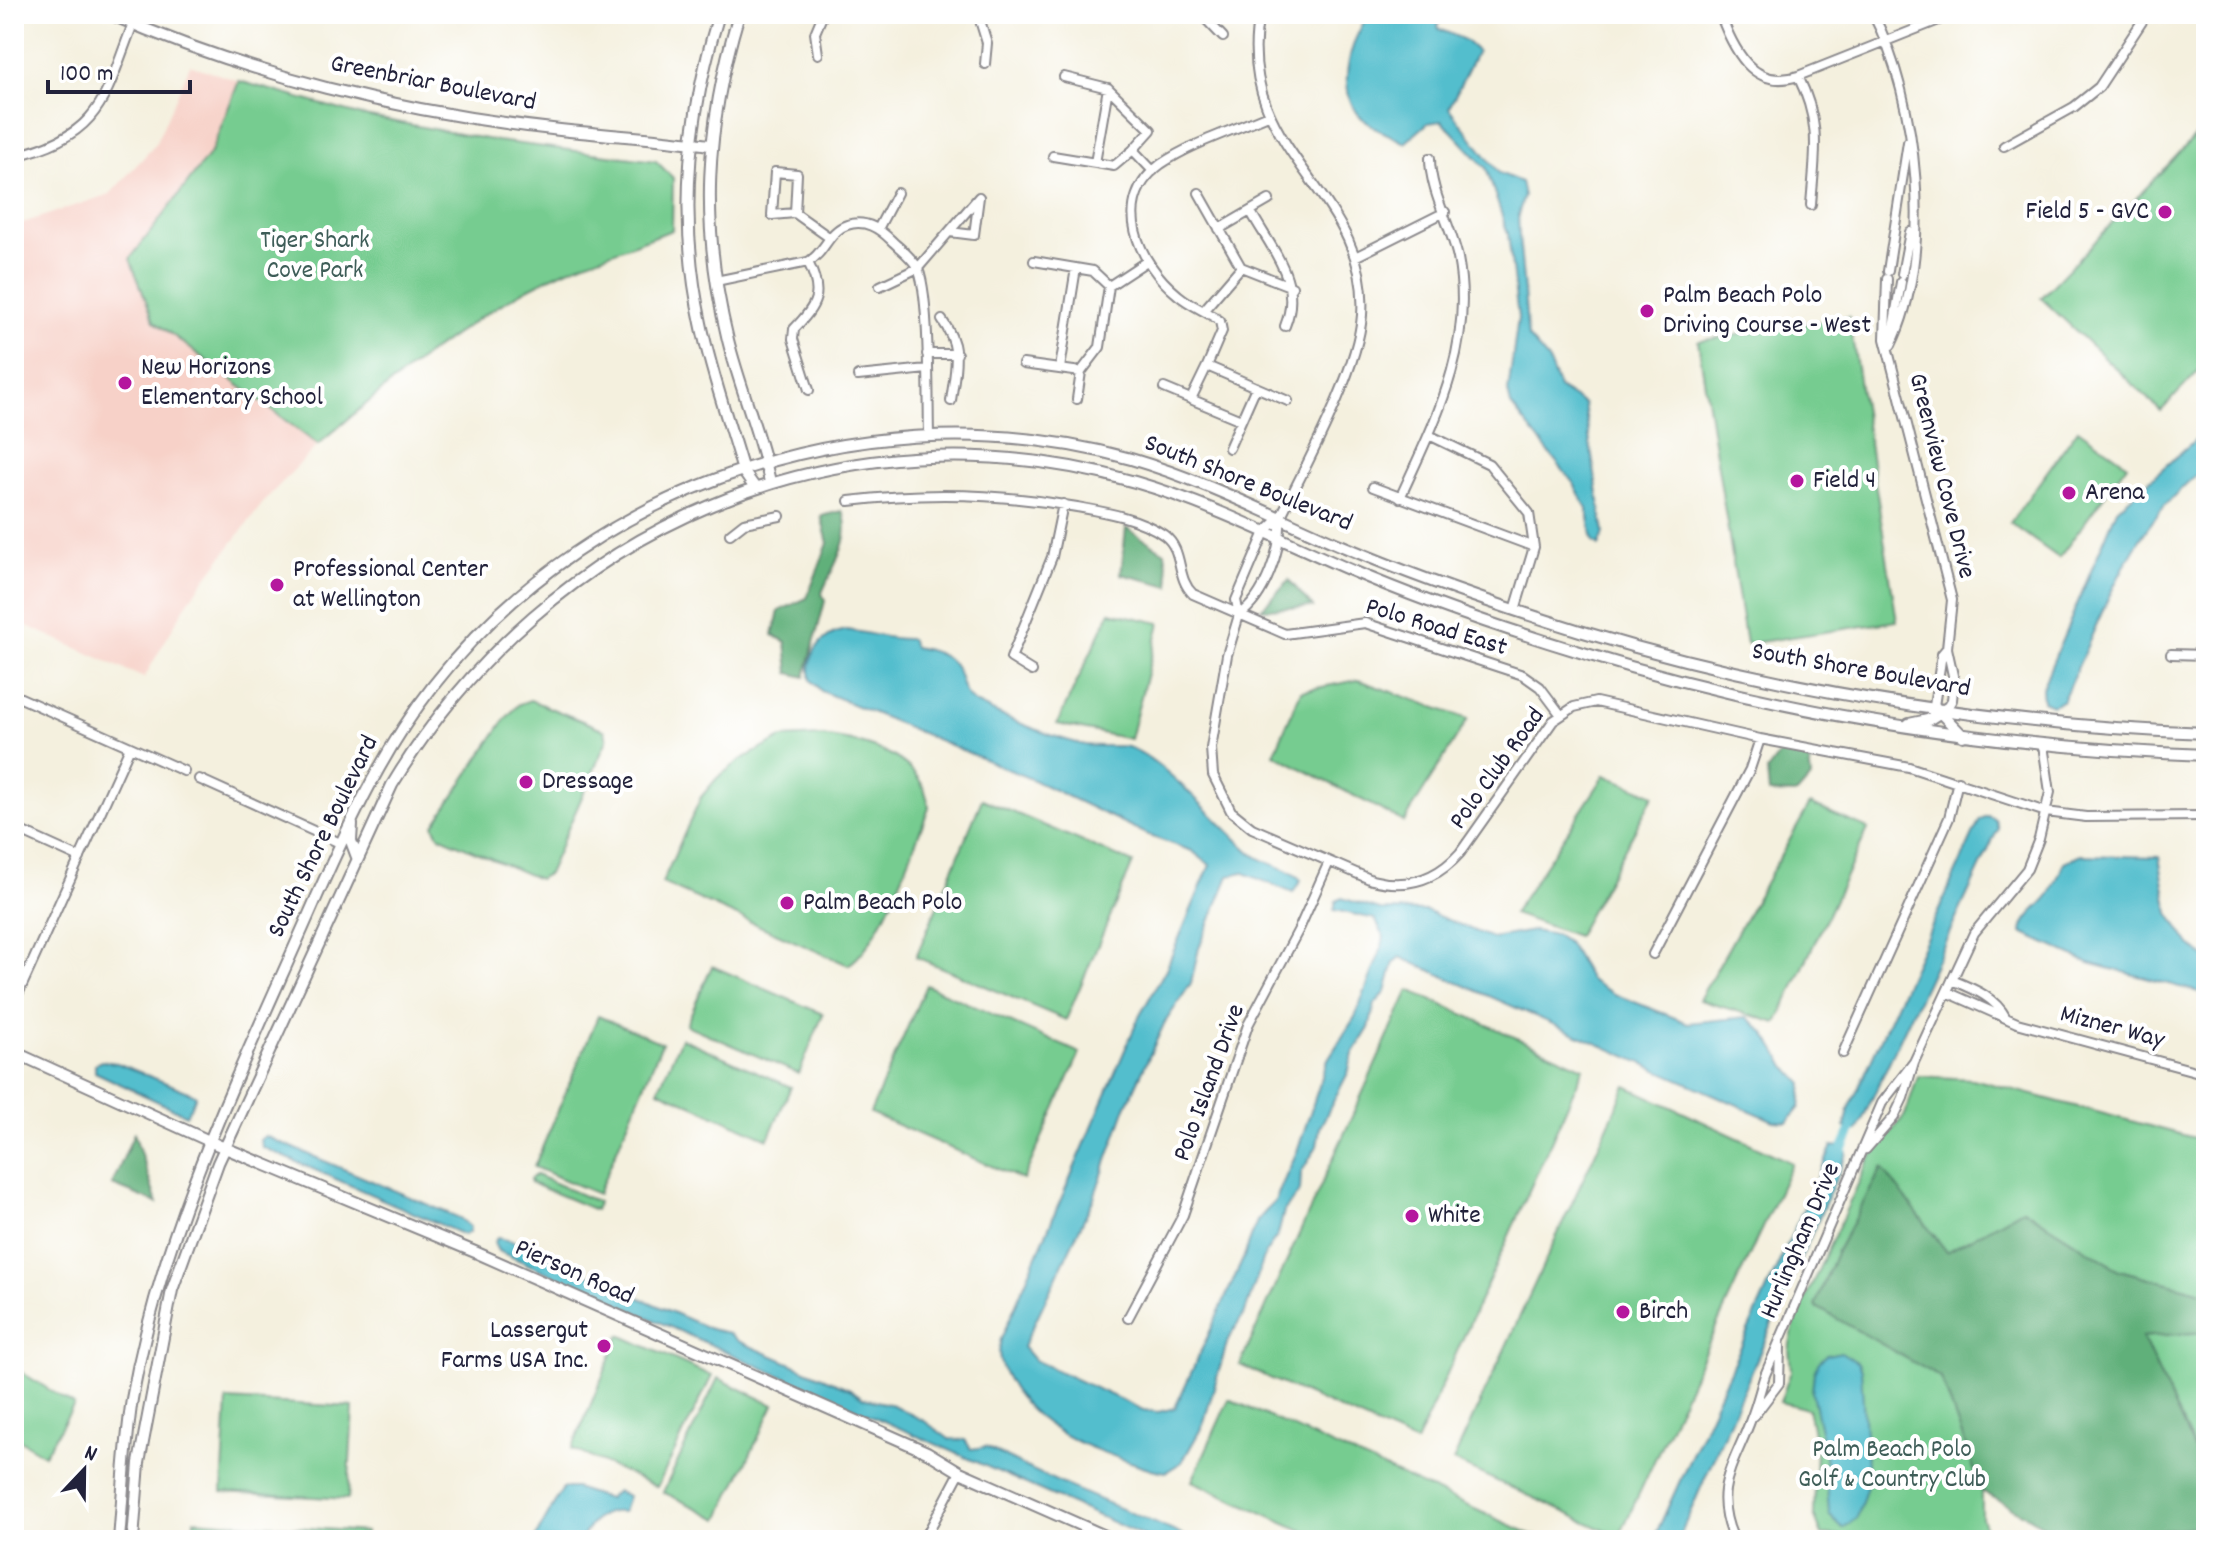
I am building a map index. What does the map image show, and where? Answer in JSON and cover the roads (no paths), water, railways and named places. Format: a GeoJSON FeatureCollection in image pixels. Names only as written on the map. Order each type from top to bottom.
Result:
{"type":"FeatureCollection","features":[{"type":"Feature","properties":{"kind":"street","name":"Greenbriar Boulevard"},"geometry":{"type":"LineString","coordinates":[[110,14],[135,19],[282,76],[364,95],[476,119],[709,145]]}},
{"type":"Feature","properties":{"kind":"street"},"geometry":{"type":"LineString","coordinates":[[719,14],[690,143],[688,210],[694,284],[707,350],[743,471],[755,488]]}},
{"type":"Feature","properties":{"kind":"street"},"geometry":{"type":"LineString","coordinates":[[739,14],[709,145],[716,281],[729,343],[770,482]]}},
{"type":"Feature","properties":{"kind":"street"},"geometry":{"type":"LineString","coordinates":[[818,54],[815,33],[823,14]]}},
{"type":"Feature","properties":{"kind":"street"},"geometry":{"type":"LineString","coordinates":[[978,14],[987,43],[985,64]]}},
{"type":"Feature","properties":{"kind":"street"},"geometry":{"type":"LineString","coordinates":[[1201,14],[1223,37]]}},
{"type":"Feature","properties":{"kind":"street"},"geometry":{"type":"LineString","coordinates":[[1246,14],[1258,19],[1254,72],[1268,115],[1341,224],[1355,257],[1362,301],[1355,350],[1280,518],[1265,532],[1236,600],[1239,615],[1253,606],[1281,539],[1280,518]]}},
{"type":"Feature","properties":{"kind":"street"},"geometry":{"type":"LineString","coordinates":[[1720,14],[1748,67],[1767,77],[1798,76],[1954,14]]}},
{"type":"Feature","properties":{"kind":"street","name":"Greenview Cove Drive"},"geometry":{"type":"LineString","coordinates":[[1873,14],[1886,41],[1902,96],[1915,168],[1914,261],[1907,303],[1891,345]]}},
{"type":"Feature","properties":{"kind":"street"},"geometry":{"type":"LineString","coordinates":[[2004,146],[2087,98],[2109,74],[2147,14]]}},
{"type":"Feature","properties":{"kind":"street"},"geometry":{"type":"LineString","coordinates":[[14,156],[57,144],[91,118],[103,99],[135,19]]}},
{"type":"Feature","properties":{"kind":"street"},"geometry":{"type":"LineString","coordinates":[[1798,76],[1812,105],[1816,130],[1811,205]]}},
{"type":"Feature","properties":{"kind":"street"},"geometry":{"type":"LineString","coordinates":[[1053,156],[1114,166],[1151,130],[1108,88],[1064,77]]}},
{"type":"Feature","properties":{"kind":"street"},"geometry":{"type":"LineString","coordinates":[[1095,163],[1108,88]]}},
{"type":"Feature","properties":{"kind":"street"},"geometry":{"type":"LineString","coordinates":[[1191,399],[1222,331],[1220,321],[1177,295],[1147,261],[1136,241],[1132,218],[1136,196],[1153,171],[1172,158],[1268,115]]}},
{"type":"Feature","properties":{"kind":"street","name":"Greenview Cove Drive"},"geometry":{"type":"LineString","coordinates":[[1909,138],[1887,275],[1885,339],[1952,600],[1947,648],[1954,680],[1952,700],[1940,709]]}},
{"type":"Feature","properties":{"kind":"street"},"geometry":{"type":"LineString","coordinates":[[1133,150],[1153,171]]}},
{"type":"Feature","properties":{"kind":"street"},"geometry":{"type":"LineString","coordinates":[[1400,498],[1451,380],[1461,327],[1459,265],[1445,212],[1430,173],[1430,158]]}},
{"type":"Feature","properties":{"kind":"street"},"geometry":{"type":"LineString","coordinates":[[795,213],[797,174],[775,172],[772,215],[795,213],[830,238]]}},
{"type":"Feature","properties":{"kind":"street"},"geometry":{"type":"LineString","coordinates":[[878,229],[897,193]]}},
{"type":"Feature","properties":{"kind":"street"},"geometry":{"type":"LineString","coordinates":[[1199,193],[1241,267],[1292,287]]}},
{"type":"Feature","properties":{"kind":"street"},"geometry":{"type":"LineString","coordinates":[[880,286],[918,268],[979,197],[974,235],[950,232]]}},
{"type":"Feature","properties":{"kind":"street"},"geometry":{"type":"LineString","coordinates":[[1219,229],[1269,200]]}},
{"type":"Feature","properties":{"kind":"street","name":"Greenview Cove Drive"},"geometry":{"type":"LineString","coordinates":[[1891,361],[1891,345],[1915,206]]}},
{"type":"Feature","properties":{"kind":"street"},"geometry":{"type":"LineString","coordinates":[[1251,212],[1292,287],[1292,309],[1285,326]]}},
{"type":"Feature","properties":{"kind":"street"},"geometry":{"type":"LineString","coordinates":[[1355,257],[1445,212]]}},
{"type":"Feature","properties":{"kind":"street"},"geometry":{"type":"LineString","coordinates":[[716,281],[808,262],[819,254],[830,238],[852,224],[866,223],[878,229],[918,268],[927,354],[929,434]]}},
{"type":"Feature","properties":{"kind":"street"},"geometry":{"type":"LineString","coordinates":[[1034,261],[1093,271],[1109,286]]}},
{"type":"Feature","properties":{"kind":"street"},"geometry":{"type":"LineString","coordinates":[[1077,399],[1081,372],[1100,347],[1109,286],[1147,261]]}},
{"type":"Feature","properties":{"kind":"street"},"geometry":{"type":"LineString","coordinates":[[808,262],[817,280],[817,296],[812,310],[794,329],[793,339],[809,390]]}},
{"type":"Feature","properties":{"kind":"street"},"geometry":{"type":"LineString","coordinates":[[1204,310],[1241,267]]}},
{"type":"Feature","properties":{"kind":"street"},"geometry":{"type":"LineString","coordinates":[[1060,368],[1076,268]]}},
{"type":"Feature","properties":{"kind":"street"},"geometry":{"type":"LineString","coordinates":[[942,320],[955,338],[957,354],[951,401]]}},
{"type":"Feature","properties":{"kind":"street"},"geometry":{"type":"LineString","coordinates":[[927,354],[957,354]]}},
{"type":"Feature","properties":{"kind":"street"},"geometry":{"type":"LineString","coordinates":[[1023,364],[1081,372]]}},
{"type":"Feature","properties":{"kind":"street"},"geometry":{"type":"LineString","coordinates":[[1207,366],[1288,401]]}},
{"type":"Feature","properties":{"kind":"street"},"geometry":{"type":"LineString","coordinates":[[858,376],[927,369]]}},
{"type":"Feature","properties":{"kind":"street"},"geometry":{"type":"LineString","coordinates":[[1229,448],[1256,387]]}},
{"type":"Feature","properties":{"kind":"street"},"geometry":{"type":"LineString","coordinates":[[1164,388],[1241,420]]}},
{"type":"Feature","properties":{"kind":"street","name":"South Shore Boulevard"},"geometry":{"type":"LineString","coordinates":[[119,1540],[132,1403],[141,1360],[188,1198],[210,1141],[353,816],[392,744],[429,691],[472,641],[558,564],[623,522],[683,492],[766,463],[842,444],[929,434],[1019,438],[1095,450],[1169,471],[1417,576],[1515,610],[1717,668],[1808,688],[2050,725],[2206,733]]}},
{"type":"Feature","properties":{"kind":"street"},"geometry":{"type":"LineString","coordinates":[[1429,435],[1483,460],[1494,469],[1529,513],[1534,547],[1515,610]]}},
{"type":"Feature","properties":{"kind":"street","name":"South Shore Boulevard"},"geometry":{"type":"LineString","coordinates":[[133,1540],[139,1463],[172,1290],[225,1148],[392,785],[425,733],[466,681],[512,633],[571,585],[634,543],[770,482],[900,460],[947,457],[1023,460],[1135,482],[1265,532],[1419,597],[1586,654],[1720,690],[1963,736],[2043,745],[2206,755]]}},
{"type":"Feature","properties":{"kind":"street"},"geometry":{"type":"LineString","coordinates":[[1373,487],[1534,547]]}},
{"type":"Feature","properties":{"kind":"street","name":"Polo Road East"},"geometry":{"type":"LineString","coordinates":[[849,501],[944,492],[1027,497],[1120,517],[1161,533],[1176,549],[1188,589],[1239,615],[1285,634],[1365,623],[1523,675],[1540,687],[1561,715]]}},
{"type":"Feature","properties":{"kind":"street"},"geometry":{"type":"LineString","coordinates":[[1032,671],[1011,658],[1052,557],[1063,504]]}},
{"type":"Feature","properties":{"kind":"street"},"geometry":{"type":"LineString","coordinates":[[730,534],[744,523],[780,516]]}},
{"type":"Feature","properties":{"kind":"street","name":"Polo Club Road"},"geometry":{"type":"LineString","coordinates":[[1239,615],[1227,655],[1211,748],[1217,788],[1231,811],[1252,828],[1391,885],[1418,882],[1441,871],[1460,853],[1548,727],[1561,715],[1589,703],[1612,703],[1760,739],[1909,767],[2046,812],[2086,817],[2206,816]]}},
{"type":"Feature","properties":{"kind":"street","name":"Greenview Cove Drive"},"geometry":{"type":"LineString","coordinates":[[1940,709],[1942,654],[1947,648]]}},
{"type":"Feature","properties":{"kind":"street"},"geometry":{"type":"LineString","coordinates":[[2171,654],[2206,655]]}},
{"type":"Feature","properties":{"kind":"street"},"geometry":{"type":"LineString","coordinates":[[14,695],[184,771]]}},
{"type":"Feature","properties":{"kind":"street"},"geometry":{"type":"LineString","coordinates":[[1901,726],[1940,709],[1963,736]]}},
{"type":"Feature","properties":{"kind":"street"},"geometry":{"type":"LineString","coordinates":[[1653,954],[1750,769],[1760,739]]}},
{"type":"Feature","properties":{"kind":"street","name":"Hurlingham Drive"},"geometry":{"type":"LineString","coordinates":[[1859,1156],[1894,1117],[1914,1062],[1977,927],[2023,876],[2050,792],[2043,745]]}},
{"type":"Feature","properties":{"kind":"street"},"geometry":{"type":"LineString","coordinates":[[14,1003],[130,747]]}},
{"type":"Feature","properties":{"kind":"street"},"geometry":{"type":"LineString","coordinates":[[199,779],[340,843],[347,850],[348,878]]}},
{"type":"Feature","properties":{"kind":"street"},"geometry":{"type":"LineString","coordinates":[[1843,1053],[1949,818],[1958,781]]}},
{"type":"Feature","properties":{"kind":"street"},"geometry":{"type":"LineString","coordinates":[[353,816],[351,841],[357,857]]}},
{"type":"Feature","properties":{"kind":"street"},"geometry":{"type":"LineString","coordinates":[[14,828],[80,858]]}},
{"type":"Feature","properties":{"kind":"street","name":"Polo Island Drive"},"geometry":{"type":"LineString","coordinates":[[1128,1318],[1183,1215],[1248,1025],[1299,929],[1329,862]]}},
{"type":"Feature","properties":{"kind":"street","name":"Mizner Way"},"geometry":{"type":"LineString","coordinates":[[1952,980],[1989,998],[2000,1006],[2007,1019]]}},
{"type":"Feature","properties":{"kind":"street","name":"Mizner Way"},"geometry":{"type":"LineString","coordinates":[[1947,992],[2007,1019],[2206,1074]]}},
{"type":"Feature","properties":{"kind":"street","name":"Pierson Road"},"geometry":{"type":"LineString","coordinates":[[14,1052],[225,1148],[475,1252],[927,1452],[960,1472],[1114,1540]]}},
{"type":"Feature","properties":{"kind":"street","name":"Hurlingham Drive"},"geometry":{"type":"LineString","coordinates":[[1734,1540],[1724,1512],[1723,1492],[1779,1342],[1882,1103],[1914,1062]]}},
{"type":"Feature","properties":{"kind":"street","name":"Hurlingham Drive"},"geometry":{"type":"LineString","coordinates":[[1751,1419],[1779,1383],[1779,1342]]}},
{"type":"Feature","properties":{"kind":"street"},"geometry":{"type":"LineString","coordinates":[[924,1540],[960,1472]]}},
{"type":"Feature","properties":{"kind":"water"},"geometry":{"type":"Polygon","coordinates":[[[1369,14],[1449,14],[1438,25],[1439,29],[1465,40],[1477,51],[1449,108],[1499,173],[1521,182],[1524,196],[1518,215],[1528,337],[1548,360],[1559,388],[1584,404],[1604,533],[1599,546],[1593,541],[1588,511],[1574,484],[1511,405],[1508,392],[1518,318],[1508,234],[1486,168],[1442,121],[1428,123],[1405,143],[1372,126],[1353,107],[1347,81],[1348,66],[1356,38],[1369,14]]]}},
{"type":"Feature","properties":{"kind":"water"},"geometry":{"type":"Polygon","coordinates":[[[2206,430],[2206,468],[2156,516],[2137,545],[2105,606],[2062,701],[2052,705],[2043,701],[2042,688],[2117,509],[2206,430]]]}},
{"type":"Feature","properties":{"kind":"water"},"geometry":{"type":"Polygon","coordinates":[[[845,630],[910,639],[914,647],[947,658],[959,674],[969,697],[977,704],[1016,721],[1074,742],[1127,747],[1140,753],[1174,778],[1253,854],[1301,880],[1293,893],[1242,872],[1229,876],[1199,948],[1191,983],[1164,1024],[1126,1107],[1093,1200],[1023,1347],[1034,1360],[1143,1410],[1158,1412],[1175,1408],[1243,1259],[1257,1221],[1275,1201],[1298,1149],[1328,1059],[1355,1017],[1381,950],[1384,937],[1375,919],[1334,910],[1336,901],[1342,898],[1380,910],[1426,911],[1492,938],[1533,931],[1556,935],[1569,944],[1590,980],[1614,994],[1688,1023],[1747,1017],[1764,1032],[1785,1065],[1803,1084],[1800,1107],[1788,1122],[1774,1121],[1400,957],[1394,962],[1386,992],[1375,1004],[1369,1028],[1353,1054],[1348,1073],[1320,1127],[1317,1146],[1301,1173],[1300,1191],[1284,1211],[1278,1235],[1266,1252],[1245,1312],[1228,1340],[1203,1425],[1182,1462],[1166,1472],[1151,1469],[1070,1438],[1051,1427],[1020,1399],[1001,1365],[1001,1339],[1139,1017],[1166,969],[1210,865],[1192,851],[1155,838],[1031,779],[821,691],[811,680],[813,655],[828,636],[845,630]]]}},
{"type":"Feature","properties":{"kind":"water"},"geometry":{"type":"Polygon","coordinates":[[[1988,816],[1995,819],[1998,829],[1857,1131],[1845,1127],[1849,1109],[1980,819],[1988,816]]]}},
{"type":"Feature","properties":{"kind":"water"},"geometry":{"type":"Polygon","coordinates":[[[2080,855],[2159,857],[2169,913],[2190,945],[2206,958],[2206,994],[2089,963],[2022,933],[2029,916],[2051,892],[2064,862],[2080,855]]]}},
{"type":"Feature","properties":{"kind":"water"},"geometry":{"type":"Polygon","coordinates":[[[101,1061],[117,1063],[196,1096],[186,1115],[95,1072],[95,1064],[101,1061]]]}},
{"type":"Feature","properties":{"kind":"water"},"geometry":{"type":"Polygon","coordinates":[[[265,1136],[460,1218],[470,1227],[469,1232],[464,1235],[262,1147],[260,1140],[265,1136]]]}},
{"type":"Feature","properties":{"kind":"water"},"geometry":{"type":"Polygon","coordinates":[[[1832,1146],[1843,1147],[1847,1153],[1678,1540],[1653,1540],[1832,1146]]]}},
{"type":"Feature","properties":{"kind":"water"},"geometry":{"type":"Polygon","coordinates":[[[497,1238],[512,1241],[710,1329],[729,1333],[738,1341],[850,1389],[863,1398],[893,1405],[926,1422],[949,1439],[965,1440],[971,1449],[986,1447],[1194,1540],[1153,1540],[498,1251],[494,1243],[497,1238]]]}},
{"type":"Feature","properties":{"kind":"water"},"geometry":{"type":"Polygon","coordinates":[[[1841,1352],[1858,1363],[1861,1370],[1868,1483],[1857,1518],[1843,1528],[1829,1514],[1825,1454],[1812,1393],[1814,1372],[1819,1362],[1827,1355],[1841,1352]]]}},
{"type":"Feature","properties":{"kind":"water"},"geometry":{"type":"Polygon","coordinates":[[[563,1488],[575,1488],[608,1499],[617,1491],[628,1496],[623,1512],[597,1518],[580,1540],[534,1540],[563,1488]]]}},
{"type":"Feature","properties":{"kind":"waterway"},"geometry":{"type":"LineString","coordinates":[[1839,1157],[1857,1117]]}},
{"type":"Feature","properties":{"kind":"place","name":"Field 5 - GVC"},"geometry":{"type":"Point","coordinates":[2165,212]}},
{"type":"Feature","properties":{"kind":"place","name":"Palm Beach Polo Driving Course - West"},"geometry":{"type":"Point","coordinates":[1647,311]}},
{"type":"Feature","properties":{"kind":"place","name":"New Horizons Elementary School"},"geometry":{"type":"Point","coordinates":[125,383]}},
{"type":"Feature","properties":{"kind":"place","name":"Field 4"},"geometry":{"type":"Point","coordinates":[1797,481]}},
{"type":"Feature","properties":{"kind":"place","name":"Arena"},"geometry":{"type":"Point","coordinates":[2069,493]}},
{"type":"Feature","properties":{"kind":"place","name":"Professional Center at Wellington"},"geometry":{"type":"Point","coordinates":[277,585]}},
{"type":"Feature","properties":{"kind":"place","name":"Dressage"},"geometry":{"type":"Point","coordinates":[526,782]}},
{"type":"Feature","properties":{"kind":"place","name":"Palm Beach Polo"},"geometry":{"type":"Point","coordinates":[787,903]}},
{"type":"Feature","properties":{"kind":"place","name":"White"},"geometry":{"type":"Point","coordinates":[1412,1216]}},
{"type":"Feature","properties":{"kind":"place","name":"Birch"},"geometry":{"type":"Point","coordinates":[1623,1312]}},
{"type":"Feature","properties":{"kind":"place","name":"Lassergut Farms USA Inc."},"geometry":{"type":"Point","coordinates":[604,1346]}},
{"type":"Feature","properties":{"kind":"park label","name":"Tiger Shark Cove Park"},"geometry":{"type":"Point","coordinates":[315,256]}},
{"type":"Feature","properties":{"kind":"park label","name":"Palm Beach Polo Golf & Country Club"},"geometry":{"type":"Point","coordinates":[1892,1465]}}]}
